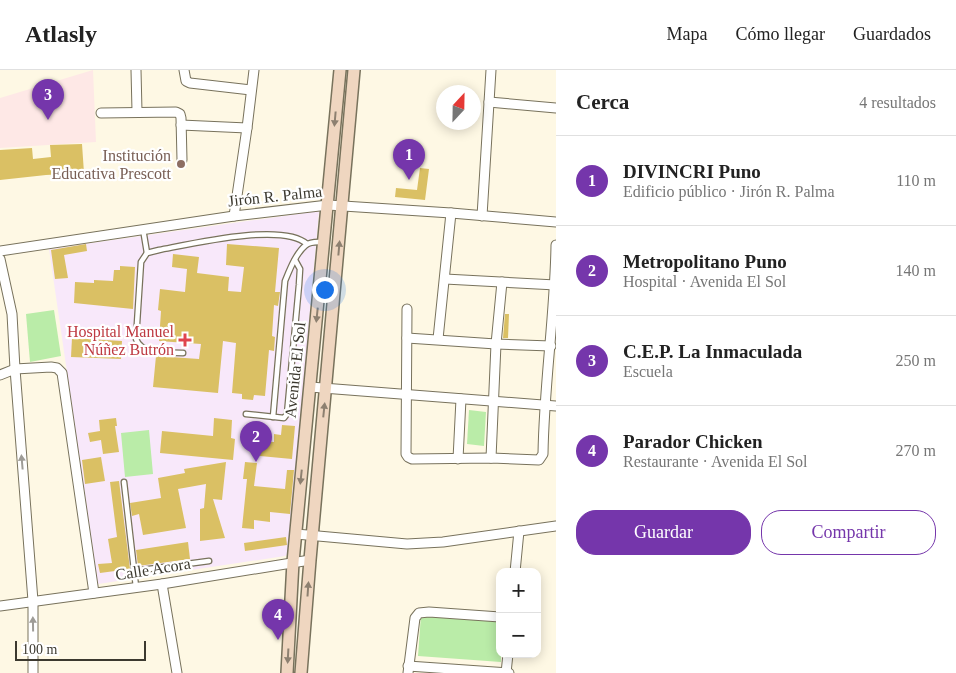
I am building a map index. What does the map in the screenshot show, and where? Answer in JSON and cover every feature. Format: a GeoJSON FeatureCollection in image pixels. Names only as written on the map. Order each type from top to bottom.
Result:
{"type":"FeatureCollection","features":[{"type":"Feature","properties":{"kind":"main road","name":"Avenida El Sol"},"geometry":{"type":"LineString","coordinates":[[287,673],[293,562],[340,70]]}},
{"type":"Feature","properties":{"kind":"main road","name":"Avenida El Sol"},"geometry":{"type":"LineString","coordinates":[[301,673],[354,70]]}},
{"type":"Feature","properties":{"kind":"street"},"geometry":{"type":"LineString","coordinates":[[136,70],[137,111]]}},
{"type":"Feature","properties":{"kind":"street"},"geometry":{"type":"LineString","coordinates":[[184,70],[186,81],[190,84],[252,90]]}},
{"type":"Feature","properties":{"kind":"street"},"geometry":{"type":"LineString","coordinates":[[234,216],[254,70]]}},
{"type":"Feature","properties":{"kind":"street"},"geometry":{"type":"LineString","coordinates":[[482,216],[491,70]]}},
{"type":"Feature","properties":{"kind":"street"},"geometry":{"type":"LineString","coordinates":[[489,102],[556,108]]}},
{"type":"Feature","properties":{"kind":"street"},"geometry":{"type":"LineString","coordinates":[[101,113],[137,111],[176,112],[180,114],[182,125],[182,160]]}},
{"type":"Feature","properties":{"kind":"street"},"geometry":{"type":"LineString","coordinates":[[182,125],[247,128]]}},
{"type":"Feature","properties":{"kind":"street","name":"Jirón R. Palma"},"geometry":{"type":"LineString","coordinates":[[0,251],[234,216],[328,205],[556,222]]}},
{"type":"Feature","properties":{"kind":"street"},"geometry":{"type":"LineString","coordinates":[[438,339],[451,213]]}},
{"type":"Feature","properties":{"kind":"street"},"geometry":{"type":"LineString","coordinates":[[407,309],[406,454],[408,457],[412,459],[491,458],[537,460],[542,458],[544,406],[556,285],[556,245]]}},
{"type":"Feature","properties":{"kind":"street"},"geometry":{"type":"LineString","coordinates":[[0,259],[12,314],[33,601],[33,673]]}},
{"type":"Feature","properties":{"kind":"street"},"geometry":{"type":"LineString","coordinates":[[445,279],[556,285]]}},
{"type":"Feature","properties":{"kind":"street"},"geometry":{"type":"LineString","coordinates":[[491,458],[496,344],[502,282]]}},
{"type":"Feature","properties":{"kind":"street"},"geometry":{"type":"LineString","coordinates":[[407,338],[551,346]]}},
{"type":"Feature","properties":{"kind":"street"},"geometry":{"type":"LineString","coordinates":[[0,375],[15,369],[51,367],[57,368],[62,373],[94,593]]}},
{"type":"Feature","properties":{"kind":"street"},"geometry":{"type":"LineString","coordinates":[[310,388],[556,406]]}},
{"type":"Feature","properties":{"kind":"street"},"geometry":{"type":"LineString","coordinates":[[458,459],[461,399]]}},
{"type":"Feature","properties":{"kind":"street"},"geometry":{"type":"LineString","coordinates":[[296,534],[407,544],[443,542],[556,526]]}},
{"type":"Feature","properties":{"kind":"street"},"geometry":{"type":"LineString","coordinates":[[515,568],[519,531]]}},
{"type":"Feature","properties":{"kind":"street","name":"Calle Acora"},"geometry":{"type":"LineString","coordinates":[[0,606],[162,584],[310,560]]}},
{"type":"Feature","properties":{"kind":"street"},"geometry":{"type":"LineString","coordinates":[[162,584],[177,673]]}},
{"type":"Feature","properties":{"kind":"street"},"geometry":{"type":"LineString","coordinates":[[496,617],[429,612],[418,613],[415,618],[408,670],[508,673],[508,658]]}},
{"type":"Feature","properties":{"kind":"lane"},"geometry":{"type":"LineString","coordinates":[[143,230],[147,253]]}},
{"type":"Feature","properties":{"kind":"lane"},"geometry":{"type":"LineString","coordinates":[[183,353],[149,351],[142,348],[136,339],[141,262],[147,253],[221,239],[265,234],[295,236],[307,244]]}},
{"type":"Feature","properties":{"kind":"lane"},"geometry":{"type":"LineString","coordinates":[[273,417],[285,281],[295,260],[307,244],[324,242]]}},
{"type":"Feature","properties":{"kind":"lane"},"geometry":{"type":"LineString","coordinates":[[246,414],[284,418],[288,411],[300,285],[300,269],[295,260]]}},
{"type":"Feature","properties":{"kind":"lane"},"geometry":{"type":"LineString","coordinates":[[124,482],[136,587]]}},
{"type":"Feature","properties":{"kind":"lane"},"geometry":{"type":"LineString","coordinates":[[134,571],[209,560]]}},
{"type":"Feature","properties":{"kind":"shaded area"},"geometry":{"type":"Polygon","coordinates":[[[93,70],[96,142],[0,148],[0,98],[93,70]]]}},
{"type":"Feature","properties":{"kind":"shaded area","name":"Hospital Manuel Núñez Butrón"},"geometry":{"type":"Polygon","coordinates":[[[319,211],[288,554],[285,556],[98,584],[49,249],[319,211]]]}},
{"type":"Feature","properties":{"kind":"green space"},"geometry":{"type":"Polygon","coordinates":[[[54,310],[61,356],[30,362],[26,314],[54,310]]]}},
{"type":"Feature","properties":{"kind":"green space"},"geometry":{"type":"Polygon","coordinates":[[[469,410],[486,412],[484,446],[467,444],[469,410]]]}},
{"type":"Feature","properties":{"kind":"green space"},"geometry":{"type":"Polygon","coordinates":[[[149,430],[153,474],[125,477],[121,433],[149,430]]]}},
{"type":"Feature","properties":{"kind":"green space"},"geometry":{"type":"Polygon","coordinates":[[[421,615],[496,622],[496,658],[501,658],[501,662],[418,656],[421,615]]]}},
{"type":"Feature","properties":{"kind":"building"},"geometry":{"type":"Polygon","coordinates":[[[82,144],[84,173],[0,180],[0,150],[32,148],[33,159],[51,157],[50,145],[82,144]]]}},
{"type":"Feature","properties":{"kind":"building"},"geometry":{"type":"Polygon","coordinates":[[[420,168],[429,169],[425,200],[395,197],[396,188],[417,190],[420,168]]]}},
{"type":"Feature","properties":{"kind":"building"},"geometry":{"type":"Polygon","coordinates":[[[86,244],[87,251],[64,255],[68,278],[55,279],[51,250],[86,244]]]}},
{"type":"Feature","properties":{"kind":"building"},"geometry":{"type":"Polygon","coordinates":[[[227,244],[279,248],[275,292],[280,292],[278,306],[274,305],[272,336],[275,337],[274,351],[269,350],[265,396],[254,395],[253,400],[242,399],[242,394],[232,393],[236,343],[223,341],[218,393],[153,387],[156,356],[199,359],[201,344],[159,341],[161,311],[158,310],[160,289],[185,292],[187,269],[172,267],[173,254],[199,257],[197,273],[229,277],[228,291],[241,292],[244,267],[226,265],[227,244]]]}},
{"type":"Feature","properties":{"kind":"building"},"geometry":{"type":"Polygon","coordinates":[[[120,266],[135,267],[133,309],[74,303],[75,282],[113,281],[114,270],[120,270],[120,266]]]}},
{"type":"Feature","properties":{"kind":"building"},"geometry":{"type":"Polygon","coordinates":[[[505,314],[509,314],[508,338],[503,338],[505,314]]]}},
{"type":"Feature","properties":{"kind":"building"},"geometry":{"type":"Polygon","coordinates":[[[72,338],[122,341],[121,359],[71,357],[72,338]]]}},
{"type":"Feature","properties":{"kind":"building"},"geometry":{"type":"Polygon","coordinates":[[[116,418],[117,426],[115,426],[119,452],[103,454],[101,440],[90,442],[88,433],[100,431],[99,420],[116,418]]]}},
{"type":"Feature","properties":{"kind":"building"},"geometry":{"type":"Polygon","coordinates":[[[214,418],[232,420],[231,438],[235,439],[233,460],[160,453],[162,431],[213,436],[214,418]]]}},
{"type":"Feature","properties":{"kind":"building"},"geometry":{"type":"Polygon","coordinates":[[[248,423],[256,424],[254,439],[247,438],[248,423]]]}},
{"type":"Feature","properties":{"kind":"building"},"geometry":{"type":"Polygon","coordinates":[[[282,425],[295,426],[292,459],[260,456],[261,441],[274,442],[274,434],[281,435],[282,425]]]}},
{"type":"Feature","properties":{"kind":"building"},"geometry":{"type":"Polygon","coordinates":[[[101,457],[105,481],[85,484],[82,460],[101,457]]]}},
{"type":"Feature","properties":{"kind":"building"},"geometry":{"type":"Polygon","coordinates":[[[226,462],[222,500],[213,499],[225,538],[200,541],[200,509],[204,508],[206,484],[178,489],[186,528],[143,535],[139,514],[132,516],[130,503],[161,498],[158,478],[185,473],[184,469],[226,462]]]}},
{"type":"Feature","properties":{"kind":"building"},"geometry":{"type":"Polygon","coordinates":[[[245,462],[257,463],[254,486],[285,489],[287,470],[294,470],[290,514],[270,512],[270,522],[254,520],[254,529],[242,528],[247,479],[243,479],[245,462]]]}},
{"type":"Feature","properties":{"kind":"building"},"geometry":{"type":"Polygon","coordinates":[[[119,481],[130,569],[100,573],[98,564],[112,563],[108,539],[117,537],[110,482],[119,481]]]}},
{"type":"Feature","properties":{"kind":"building"},"geometry":{"type":"Polygon","coordinates":[[[286,537],[287,545],[245,551],[244,543],[286,537]]]}},
{"type":"Feature","properties":{"kind":"building"},"geometry":{"type":"Polygon","coordinates":[[[188,542],[190,559],[138,566],[136,550],[188,542]]]}},
{"type":"Feature","properties":{"kind":"place","name":"C.E.P. La Inmaculada"},"geometry":{"type":"Point","coordinates":[48,120]}},
{"type":"Feature","properties":{"kind":"place","name":"Institución Educativa Prescott"},"geometry":{"type":"Point","coordinates":[181,164]}},
{"type":"Feature","properties":{"kind":"place","name":"DIVINCRI Puno"},"geometry":{"type":"Point","coordinates":[409,180]}},
{"type":"Feature","properties":{"kind":"place","name":"Hospital Manuel Núñez Butrón"},"geometry":{"type":"Point","coordinates":[185,340]}},
{"type":"Feature","properties":{"kind":"place","name":"Metropolitano Puno"},"geometry":{"type":"Point","coordinates":[256,462]}},
{"type":"Feature","properties":{"kind":"place","name":"Parador Chicken"},"geometry":{"type":"Point","coordinates":[278,640]}}]}
